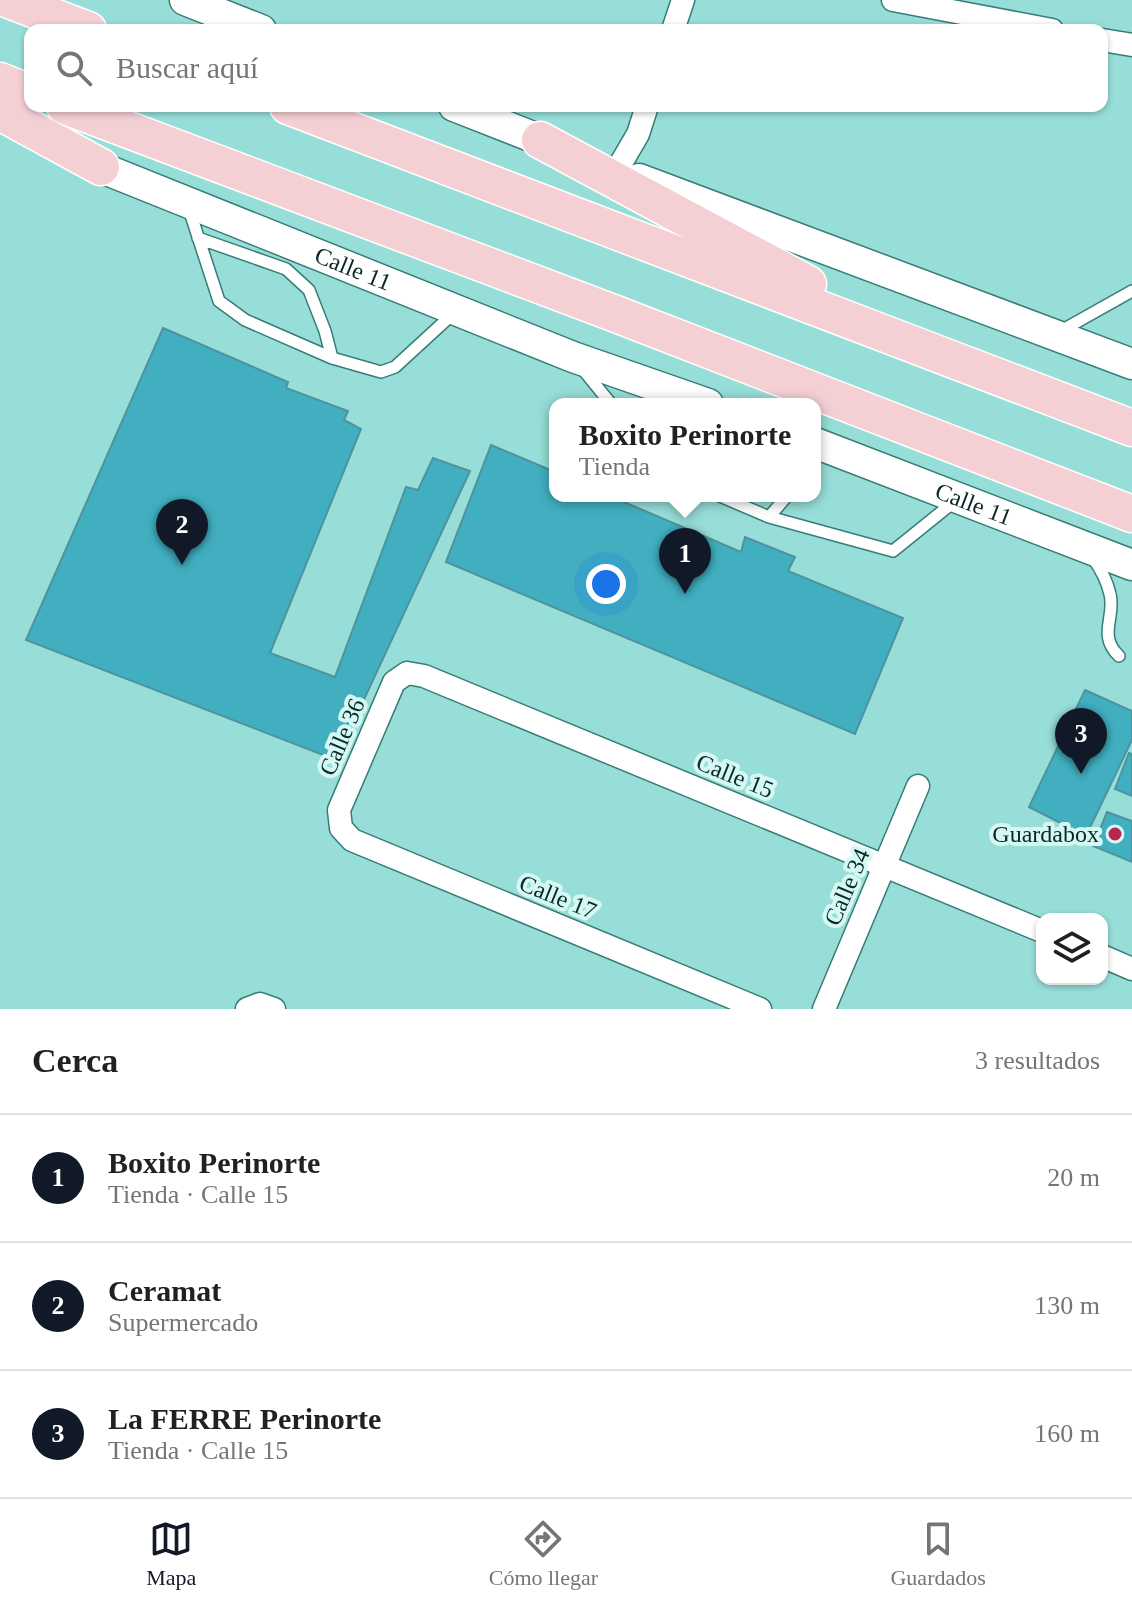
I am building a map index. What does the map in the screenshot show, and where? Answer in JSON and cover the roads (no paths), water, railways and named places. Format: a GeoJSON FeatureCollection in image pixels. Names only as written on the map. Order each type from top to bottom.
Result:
{"type":"FeatureCollection","features":[{"type":"Feature","properties":{"kind":"highway"},"geometry":{"type":"LineString","coordinates":[[9,0],[72,24]]}},
{"type":"Feature","properties":{"kind":"highway"},"geometry":{"type":"LineString","coordinates":[[0,81],[24,91]]}},
{"type":"Feature","properties":{"kind":"highway"},"geometry":{"type":"LineString","coordinates":[[0,112],[101,167]]}},
{"type":"Feature","properties":{"kind":"highway"},"geometry":{"type":"LineString","coordinates":[[81,112],[616,314],[1132,514]]}},
{"type":"Feature","properties":{"kind":"highway"},"geometry":{"type":"LineString","coordinates":[[304,112],[1132,428]]}},
{"type":"Feature","properties":{"kind":"highway"},"geometry":{"type":"LineString","coordinates":[[540,140],[939,355]]}},
{"type":"Feature","properties":{"kind":"main road"},"geometry":{"type":"LineString","coordinates":[[198,2],[248,24]]}},
{"type":"Feature","properties":{"kind":"main road"},"geometry":{"type":"LineString","coordinates":[[469,112],[1132,364]]}},
{"type":"Feature","properties":{"kind":"main road","name":"Calle 11"},"geometry":{"type":"LineString","coordinates":[[0,133],[101,167],[573,357],[691,398]]}},
{"type":"Feature","properties":{"kind":"main road","name":"Calle 11"},"geometry":{"type":"LineString","coordinates":[[821,449],[1132,565]]}},
{"type":"Feature","properties":{"kind":"street"},"geometry":{"type":"LineString","coordinates":[[675,24],[683,0]]}},
{"type":"Feature","properties":{"kind":"street"},"geometry":{"type":"LineString","coordinates":[[893,0],[978,8],[1032,24]]}},
{"type":"Feature","properties":{"kind":"street"},"geometry":{"type":"LineString","coordinates":[[1108,41],[1132,45]]}},
{"type":"Feature","properties":{"kind":"street"},"geometry":{"type":"LineString","coordinates":[[617,170],[638,134],[645,112]]}},
{"type":"Feature","properties":{"kind":"street","name":"Calle 36"},"geometry":{"type":"LineString","coordinates":[[341,828],[339,810],[394,682],[407,673]]}},
{"type":"Feature","properties":{"kind":"street","name":"Calle 15"},"geometry":{"type":"LineString","coordinates":[[407,673],[424,676],[1036,928]]}},
{"type":"Feature","properties":{"kind":"street","name":"Calle 34"},"geometry":{"type":"LineString","coordinates":[[824,1009],[918,786]]}},
{"type":"Feature","properties":{"kind":"street","name":"Calle 17"},"geometry":{"type":"LineString","coordinates":[[341,828],[352,840],[760,1009]]}},
{"type":"Feature","properties":{"kind":"street"},"geometry":{"type":"LineString","coordinates":[[1108,959],[1132,969]]}},
{"type":"Feature","properties":{"kind":"lane"},"geometry":{"type":"LineString","coordinates":[[186,202],[219,301],[245,320],[332,358],[381,372],[395,367],[457,310]]}},
{"type":"Feature","properties":{"kind":"lane"},"geometry":{"type":"LineString","coordinates":[[198,238],[286,269],[309,290],[332,358]]}},
{"type":"Feature","properties":{"kind":"lane"},"geometry":{"type":"LineString","coordinates":[[1054,334],[1132,291]]}},
{"type":"Feature","properties":{"kind":"lane"},"geometry":{"type":"LineString","coordinates":[[573,357],[606,398]]}},
{"type":"Feature","properties":{"kind":"lane"},"geometry":{"type":"LineString","coordinates":[[734,502],[769,517],[893,551],[959,498]]}},
{"type":"Feature","properties":{"kind":"lane"},"geometry":{"type":"LineString","coordinates":[[769,517],[782,502]]}},
{"type":"Feature","properties":{"kind":"lane"},"geometry":{"type":"LineString","coordinates":[[1085,547],[1100,568],[1111,596],[1108,635],[1110,648],[1119,656]]}},
{"type":"Feature","properties":{"kind":"place","name":"Ceramat"},"geometry":{"type":"Point","coordinates":[182,565]}},
{"type":"Feature","properties":{"kind":"place","name":"Boxito Perinorte"},"geometry":{"type":"Point","coordinates":[685,594]}},
{"type":"Feature","properties":{"kind":"place","name":"La FERRE Perinorte"},"geometry":{"type":"Point","coordinates":[1081,774]}},
{"type":"Feature","properties":{"kind":"place","name":"Guardabox"},"geometry":{"type":"Point","coordinates":[1115,834]}}]}
